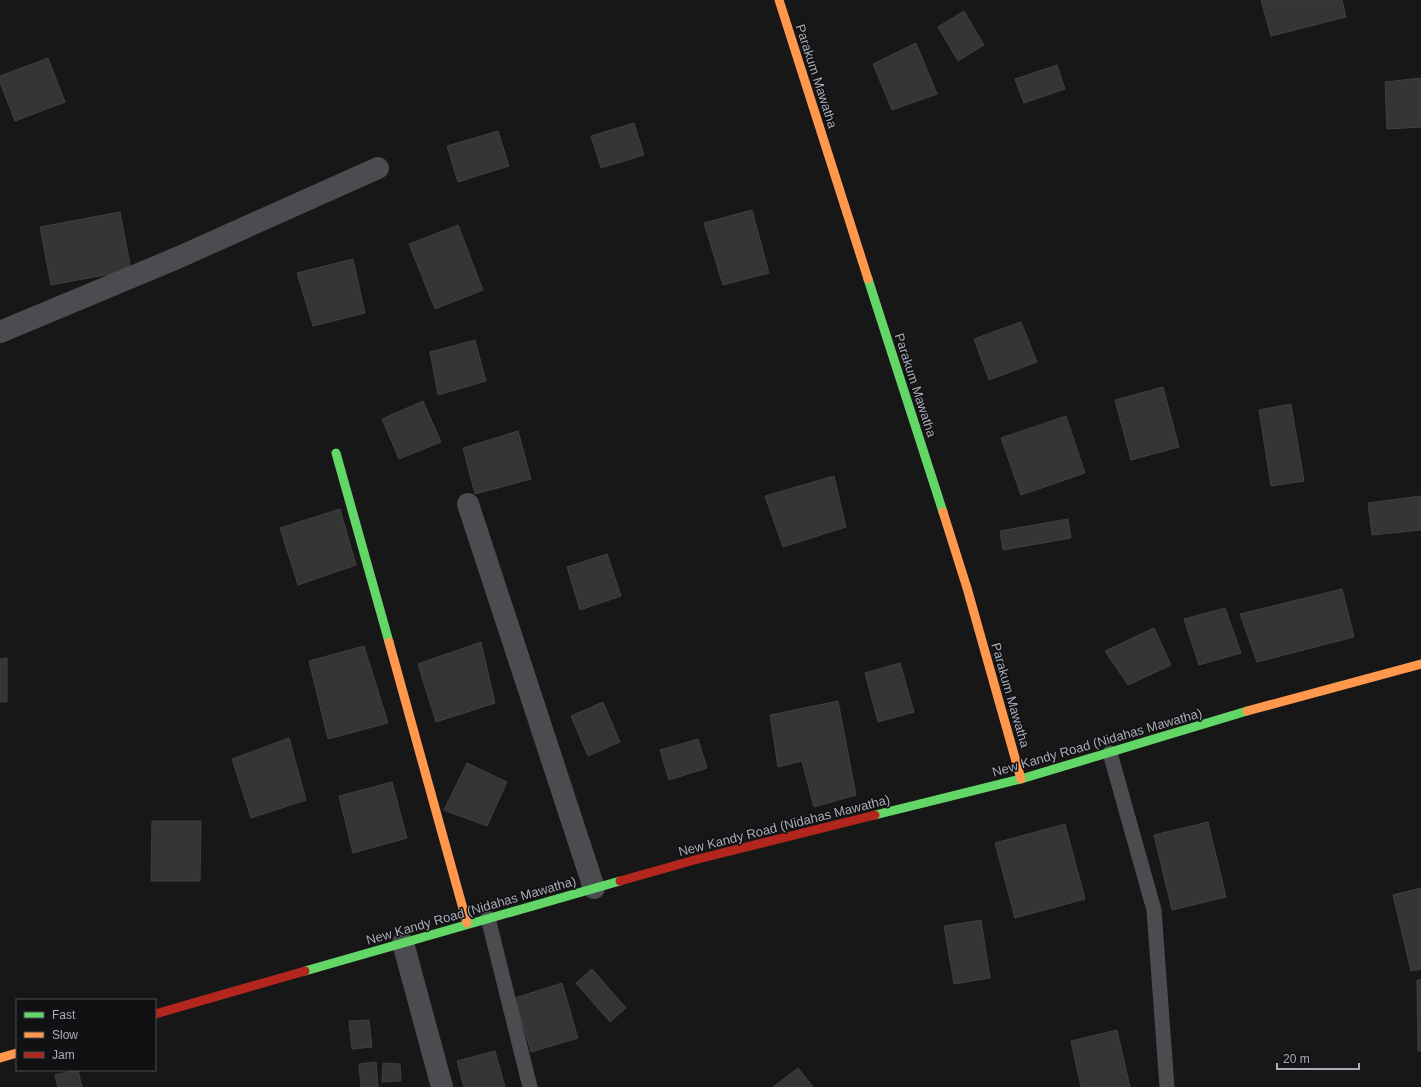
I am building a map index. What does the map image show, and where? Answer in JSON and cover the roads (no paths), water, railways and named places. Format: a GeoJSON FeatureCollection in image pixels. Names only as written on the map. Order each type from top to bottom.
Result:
{"type":"FeatureCollection","features":[{"type":"Feature","properties":{"kind":"main road","name":"Parakum Mawatha"},"geometry":{"type":"LineString","coordinates":[[779,0],[967,588],[1021,779]]}},
{"type":"Feature","properties":{"kind":"main road"},"geometry":{"type":"LineString","coordinates":[[336,452],[467,923]]}},
{"type":"Feature","properties":{"kind":"main road","name":"New Kandy Road (Nidahas Mawatha)"},"geometry":{"type":"LineString","coordinates":[[156,1014],[404,943],[467,923],[706,857],[1021,779],[1246,711],[1421,664]]}},
{"type":"Feature","properties":{"kind":"main road"},"geometry":{"type":"LineString","coordinates":[[0,1058],[16,1053]]}},
{"type":"Feature","properties":{"kind":"street"},"geometry":{"type":"LineString","coordinates":[[0,332],[177,258],[378,168]]}},
{"type":"Feature","properties":{"kind":"street"},"geometry":{"type":"LineString","coordinates":[[468,504],[594,888]]}},
{"type":"Feature","properties":{"kind":"street"},"geometry":{"type":"LineString","coordinates":[[404,943],[442,1087]]}},
{"type":"Feature","properties":{"kind":"lane"},"geometry":{"type":"LineString","coordinates":[[1110,753],[1154,910],[1167,1087]]}},
{"type":"Feature","properties":{"kind":"lane"},"geometry":{"type":"LineString","coordinates":[[488,918],[530,1087]]}}]}
